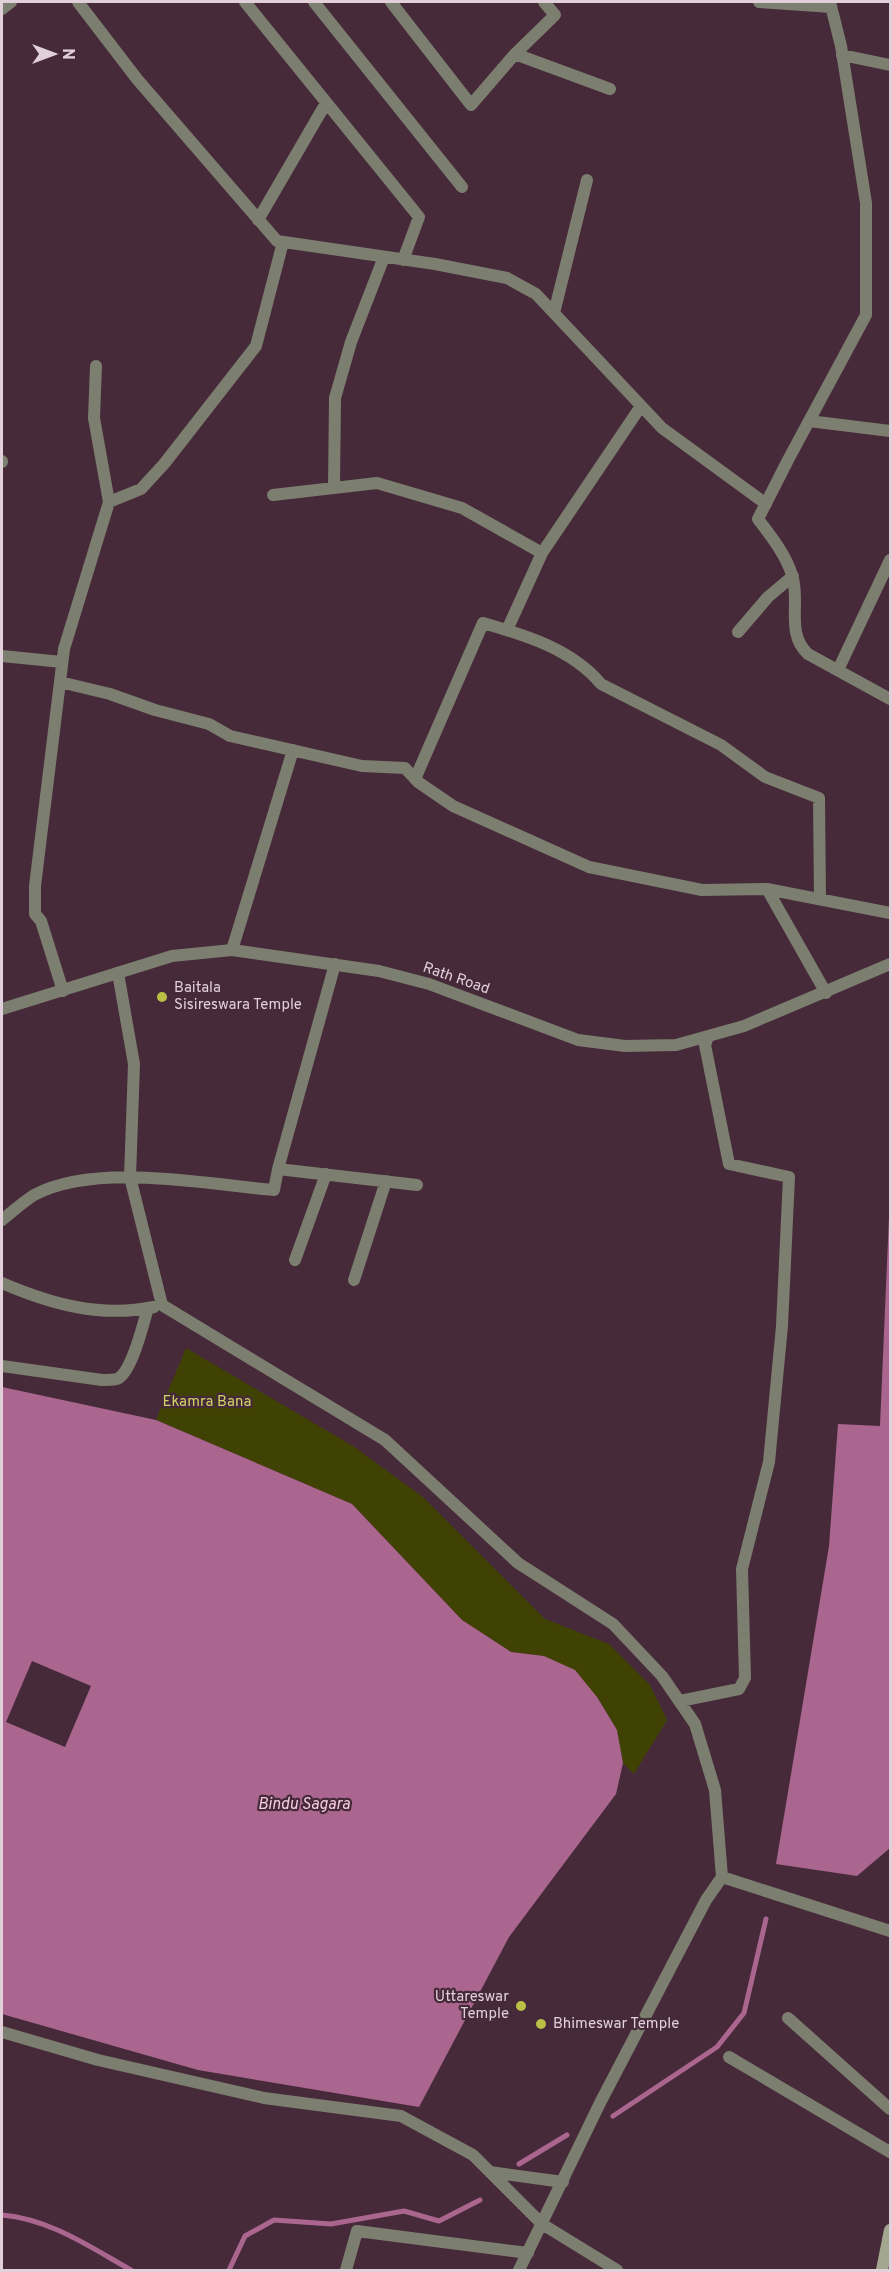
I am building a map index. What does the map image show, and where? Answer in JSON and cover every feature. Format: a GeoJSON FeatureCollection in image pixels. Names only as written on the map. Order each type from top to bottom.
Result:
{"type":"FeatureCollection","features":[{"type":"Feature","properties":{"kind":"main road"},"geometry":{"type":"LineString","coordinates":[[882,2271],[891,2230]]}},
{"type":"Feature","properties":{"kind":"street"},"geometry":{"type":"LineString","coordinates":[[2,9],[11,2]]}},
{"type":"Feature","properties":{"kind":"street"},"geometry":{"type":"LineString","coordinates":[[78,2],[137,79],[277,241],[507,278],[536,294],[662,428],[766,504]]}},
{"type":"Feature","properties":{"kind":"street"},"geometry":{"type":"LineString","coordinates":[[245,2],[419,217],[403,260]]}},
{"type":"Feature","properties":{"kind":"street"},"geometry":{"type":"LineString","coordinates":[[315,2],[462,187]]}},
{"type":"Feature","properties":{"kind":"street"},"geometry":{"type":"LineString","coordinates":[[391,2],[471,105],[516,54],[555,15],[544,2]]}},
{"type":"Feature","properties":{"kind":"street"},"geometry":{"type":"LineString","coordinates":[[759,2],[830,4],[842,55],[866,203],[866,315],[758,519],[774,540],[792,576],[796,636],[799,647],[891,699]]}},
{"type":"Feature","properties":{"kind":"street"},"geometry":{"type":"LineString","coordinates":[[516,54],[610,89]]}},
{"type":"Feature","properties":{"kind":"street"},"geometry":{"type":"LineString","coordinates":[[842,55],[891,65]]}},
{"type":"Feature","properties":{"kind":"street"},"geometry":{"type":"LineString","coordinates":[[258,220],[326,103]]}},
{"type":"Feature","properties":{"kind":"street"},"geometry":{"type":"LineString","coordinates":[[554,313],[587,180]]}},
{"type":"Feature","properties":{"kind":"street"},"geometry":{"type":"LineString","coordinates":[[109,502],[141,489],[164,464],[256,346],[283,242]]}},
{"type":"Feature","properties":{"kind":"street"},"geometry":{"type":"LineString","coordinates":[[334,486],[335,398],[351,342],[384,257]]}},
{"type":"Feature","properties":{"kind":"street"},"geometry":{"type":"LineString","coordinates":[[63,991],[41,921],[34,914],[41,824],[62,662],[76,605],[109,502],[94,418],[96,366]]}},
{"type":"Feature","properties":{"kind":"street"},"geometry":{"type":"LineString","coordinates":[[507,630],[542,553],[641,406]]}},
{"type":"Feature","properties":{"kind":"street"},"geometry":{"type":"LineString","coordinates":[[808,421],[891,431]]}},
{"type":"Feature","properties":{"kind":"street"},"geometry":{"type":"LineString","coordinates":[[273,495],[334,486],[377,483],[462,508],[542,553]]}},
{"type":"Feature","properties":{"kind":"street"},"geometry":{"type":"LineString","coordinates":[[838,670],[891,560]]}},
{"type":"Feature","properties":{"kind":"street"},"geometry":{"type":"LineString","coordinates":[[738,632],[768,597],[792,576]]}},
{"type":"Feature","properties":{"kind":"street"},"geometry":{"type":"LineString","coordinates":[[415,779],[483,622],[538,639],[592,673],[601,684],[721,745],[765,777],[819,798],[820,899]]}},
{"type":"Feature","properties":{"kind":"street"},"geometry":{"type":"LineString","coordinates":[[2,656],[62,662]]}},
{"type":"Feature","properties":{"kind":"street"},"geometry":{"type":"LineString","coordinates":[[60,682],[209,724],[230,736],[362,766],[405,768],[415,779],[453,806],[589,867],[702,890],[767,889],[891,913]]}},
{"type":"Feature","properties":{"kind":"street"},"geometry":{"type":"LineString","coordinates":[[232,950],[293,750]]}},
{"type":"Feature","properties":{"kind":"street"},"geometry":{"type":"LineString","coordinates":[[767,889],[826,993]]}},
{"type":"Feature","properties":{"kind":"street","name":"Rath Road"},"geometry":{"type":"LineString","coordinates":[[2,1010],[172,956],[232,950],[335,964],[429,984],[578,1040],[625,1046],[676,1045],[744,1026],[891,964]]}},
{"type":"Feature","properties":{"kind":"street"},"geometry":{"type":"LineString","coordinates":[[2,1220],[34,1196],[69,1182],[130,1177],[274,1190],[335,964]]}},
{"type":"Feature","properties":{"kind":"street"},"geometry":{"type":"LineString","coordinates":[[118,973],[134,1064],[130,1177],[162,1305]]}},
{"type":"Feature","properties":{"kind":"street"},"geometry":{"type":"LineString","coordinates":[[680,1701],[739,1689],[745,1678],[742,1569],[769,1462],[783,1303],[789,1176],[729,1164],[705,1045],[708,1037]]}},
{"type":"Feature","properties":{"kind":"street"},"geometry":{"type":"LineString","coordinates":[[278,1169],[417,1185]]}},
{"type":"Feature","properties":{"kind":"street"},"geometry":{"type":"LineString","coordinates":[[296,1260],[326,1174]]}},
{"type":"Feature","properties":{"kind":"street"},"geometry":{"type":"LineString","coordinates":[[354,1280],[386,1181]]}},
{"type":"Feature","properties":{"kind":"street"},"geometry":{"type":"LineString","coordinates":[[2,1283],[68,1307],[100,1311],[162,1305],[385,1440],[518,1563],[614,1624],[662,1676],[694,1724],[715,1790],[722,1877],[706,1900],[648,2012],[519,2271]]}},
{"type":"Feature","properties":{"kind":"street"},"geometry":{"type":"LineString","coordinates":[[2,1366],[102,1380],[116,1379],[124,1374],[130,1363],[148,1308]]}},
{"type":"Feature","properties":{"kind":"street"},"geometry":{"type":"LineString","coordinates":[[722,1877],[891,1931]]}},
{"type":"Feature","properties":{"kind":"street"},"geometry":{"type":"LineString","coordinates":[[788,2018],[891,2109]]}},
{"type":"Feature","properties":{"kind":"street"},"geometry":{"type":"LineString","coordinates":[[2,2032],[98,2060],[264,2098],[401,2116],[473,2155],[542,2224],[617,2271]]}},
{"type":"Feature","properties":{"kind":"street"},"geometry":{"type":"LineString","coordinates":[[729,2057],[891,2152]]}},
{"type":"Feature","properties":{"kind":"street"},"geometry":{"type":"LineString","coordinates":[[490,2172],[563,2182]]}},
{"type":"Feature","properties":{"kind":"street"},"geometry":{"type":"LineString","coordinates":[[346,2271],[357,2231],[528,2253]]}},
{"type":"Feature","properties":{"kind":"green space","name":"Ekamra Bana"},"geometry":{"type":"Polygon","coordinates":[[[186,1348],[353,1446],[423,1497],[545,1619],[609,1644],[650,1685],[667,1720],[634,1774],[623,1763],[617,1730],[597,1697],[544,1656],[511,1652],[462,1620],[352,1504],[156,1420],[186,1348]]]}},
{"type":"Feature","properties":{"kind":"water"},"geometry":{"type":"Polygon","coordinates":[[[890,1193],[890,1848],[857,1876],[776,1864],[829,1546],[838,1424],[880,1426],[890,1193]]]}},
{"type":"Feature","properties":{"kind":"water","name":"Bindu Sagara"},"geometry":{"type":"Polygon","coordinates":[[[2,1387],[156,1420],[352,1504],[462,1620],[511,1652],[544,1656],[575,1670],[597,1697],[617,1730],[623,1763],[616,1794],[509,1937],[419,2107],[198,2070],[2,2014],[2,1387]],[[32,1661],[6,1722],[65,1747],[91,1686],[32,1661]]]}},
{"type":"Feature","properties":{"kind":"waterway"},"geometry":{"type":"LineString","coordinates":[[613,2116],[717,2047],[744,2013],[766,1919]]}},
{"type":"Feature","properties":{"kind":"waterway"},"geometry":{"type":"LineString","coordinates":[[519,2164],[567,2135]]}},
{"type":"Feature","properties":{"kind":"waterway"},"geometry":{"type":"LineString","coordinates":[[229,2270],[245,2236],[274,2220],[331,2224],[404,2211],[439,2221],[480,2200]]}},
{"type":"Feature","properties":{"kind":"waterway"},"geometry":{"type":"LineString","coordinates":[[2,2215],[37,2222],[53,2228],[131,2270]]}},
{"type":"Feature","properties":{"kind":"place","name":"Baitala Sisireswara Temple"},"geometry":{"type":"Point","coordinates":[162,997]}},
{"type":"Feature","properties":{"kind":"place","name":"Uttareswar Temple"},"geometry":{"type":"Point","coordinates":[521,2006]}},
{"type":"Feature","properties":{"kind":"place","name":"Bhimeswar Temple"},"geometry":{"type":"Point","coordinates":[541,2024]}}]}
